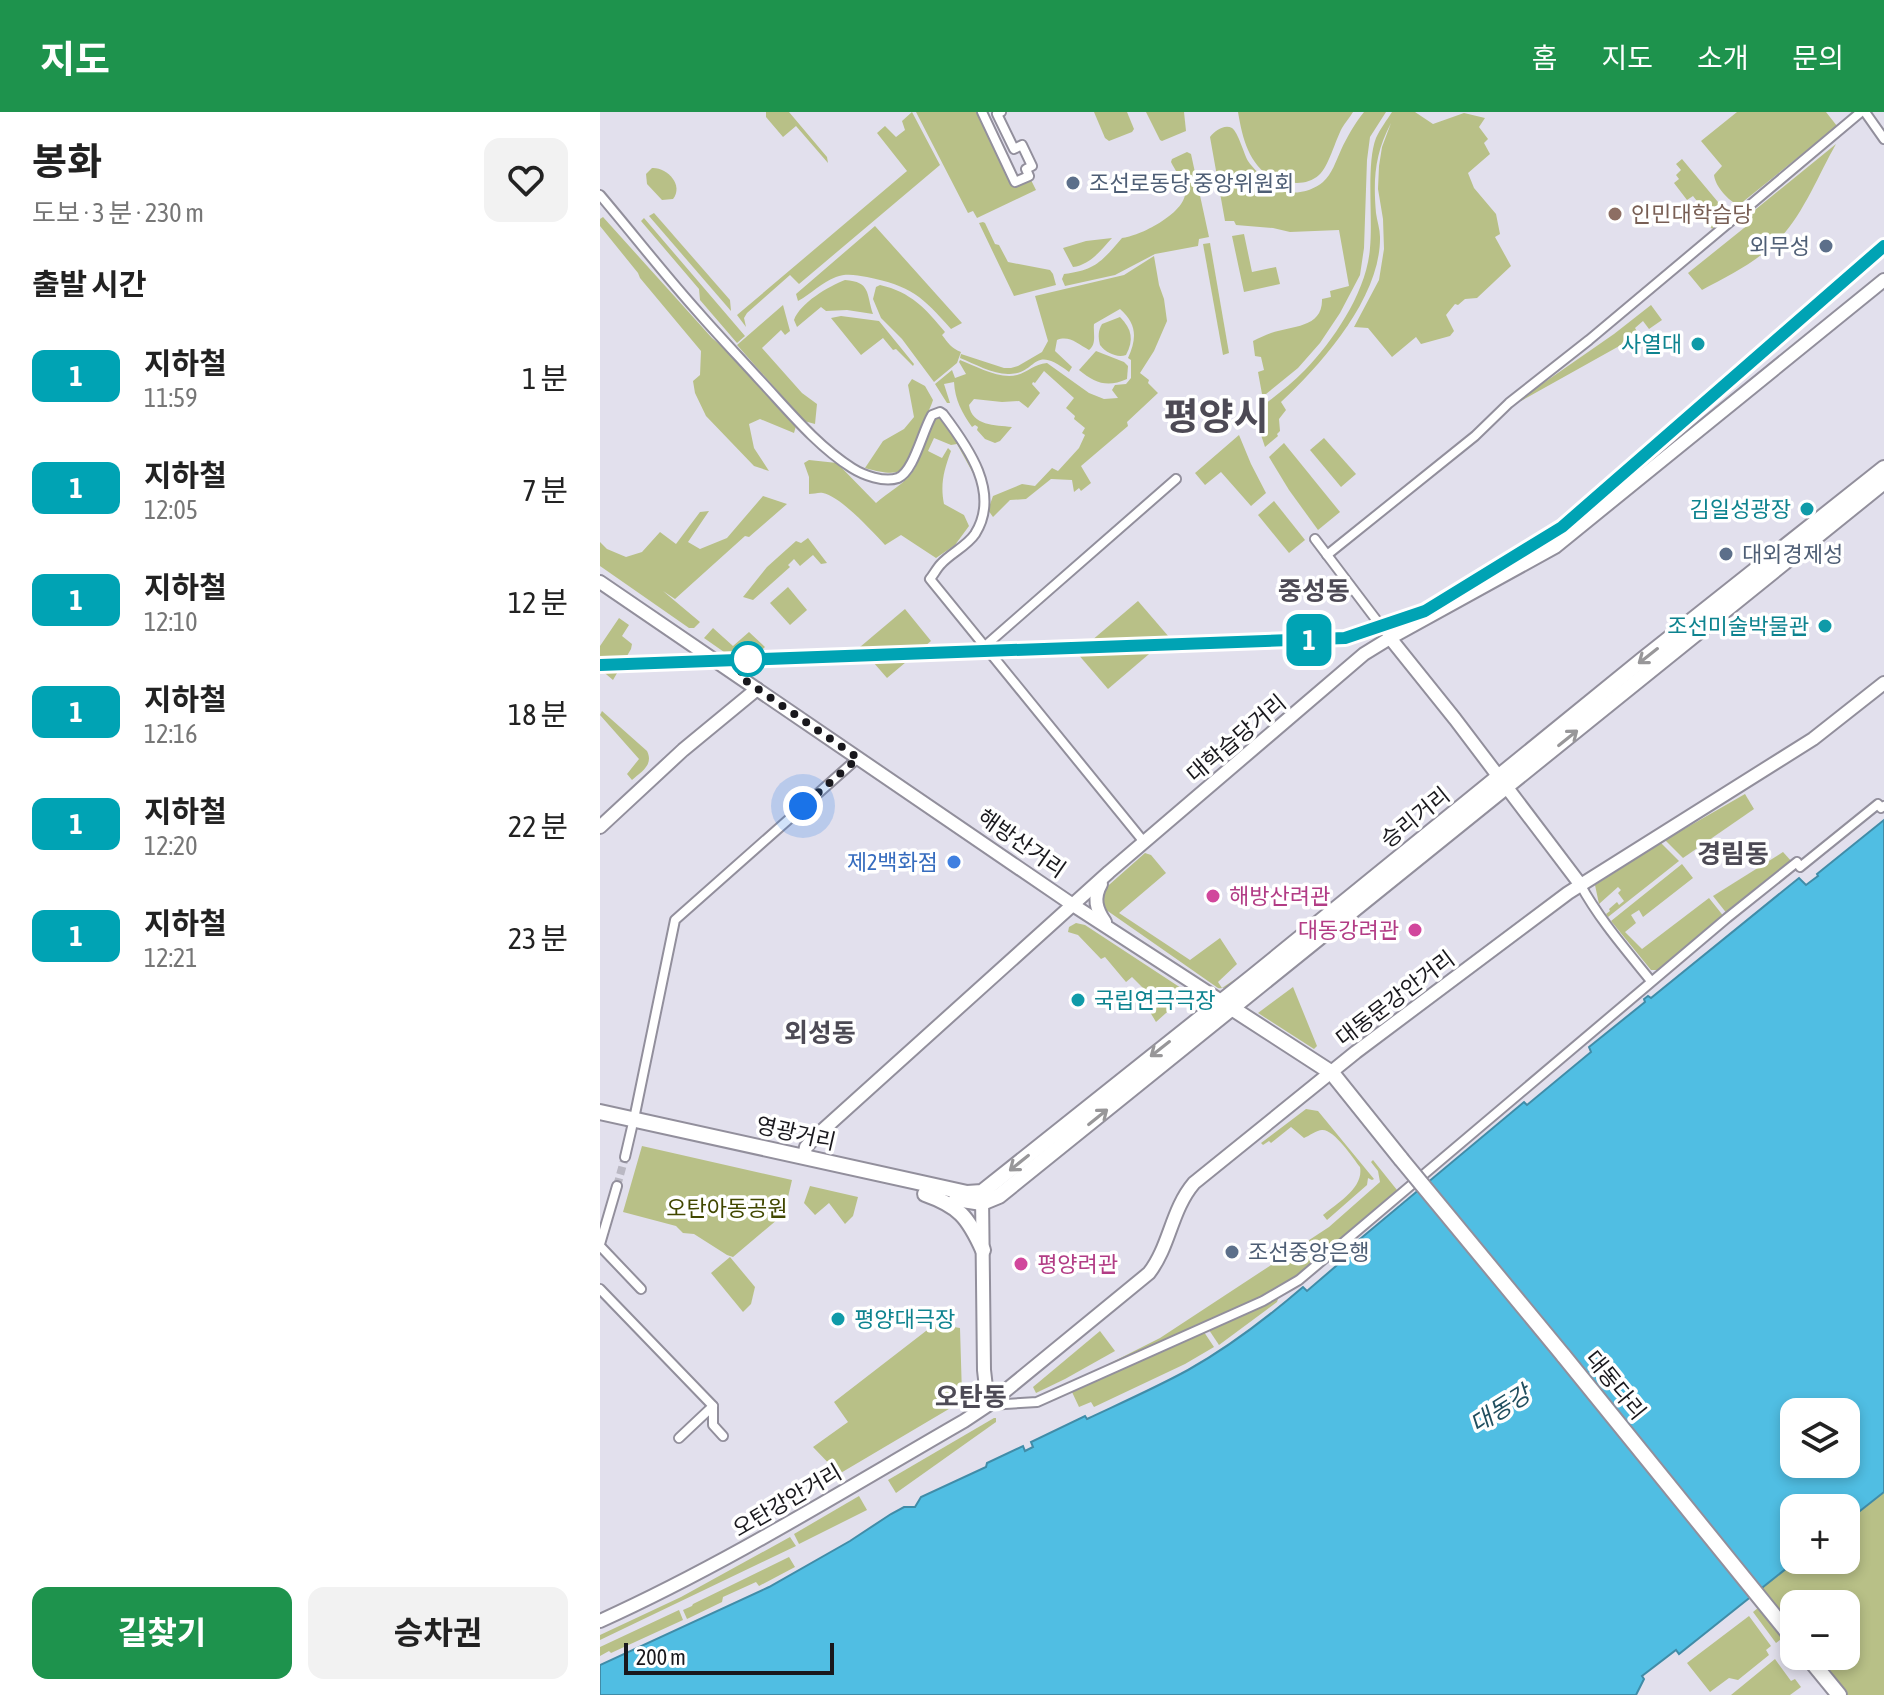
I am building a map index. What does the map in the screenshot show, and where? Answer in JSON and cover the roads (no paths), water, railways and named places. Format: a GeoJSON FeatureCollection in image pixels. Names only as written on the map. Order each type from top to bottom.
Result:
{"type":"FeatureCollection","features":[{"type":"Feature","properties":{"kind":"main road","name":"대학습당거리"},"geometry":{"type":"LineString","coordinates":[[804,1157],[809,1144],[838,1115],[1109,872],[1364,654],[1555,547],[1884,280]]}},
{"type":"Feature","properties":{"kind":"main road","name":"승리거리"},"geometry":{"type":"LineString","coordinates":[[1503,782],[1642,660],[1884,468]]}},
{"type":"Feature","properties":{"kind":"main road","name":"승리거리"},"geometry":{"type":"LineString","coordinates":[[982,1198],[999,1196],[1020,1181],[1227,1005],[1503,782],[1884,482]]}},
{"type":"Feature","properties":{"kind":"main road","name":"해방산거리"},"geometry":{"type":"LineString","coordinates":[[600,582],[1073,905],[1332,1073],[1401,1159]]}},
{"type":"Feature","properties":{"kind":"main road"},"geometry":{"type":"LineString","coordinates":[[1390,638],[1580,884]]}},
{"type":"Feature","properties":{"kind":"main road","name":"대동문강안거리"},"geometry":{"type":"LineString","coordinates":[[988,1405],[1149,1273],[1157,1261],[1179,1205],[1194,1183],[1356,1052],[1580,884],[1813,739],[1884,683]]}},
{"type":"Feature","properties":{"kind":"main road"},"geometry":{"type":"LineString","coordinates":[[600,827],[683,750],[757,689]]}},
{"type":"Feature","properties":{"kind":"main road"},"geometry":{"type":"LineString","coordinates":[[1109,872],[1095,897],[1098,912],[1109,928]]}},
{"type":"Feature","properties":{"kind":"main road","name":"영광거리"},"geometry":{"type":"LineString","coordinates":[[600,1112],[633,1123],[925,1194],[982,1198]]}},
{"type":"Feature","properties":{"kind":"main road","name":"영광거리"},"geometry":{"type":"LineString","coordinates":[[600,1120],[633,1123],[804,1157],[982,1198]]}},
{"type":"Feature","properties":{"kind":"main road","name":"대동다리"},"geometry":{"type":"LineString","coordinates":[[1401,1159],[1780,1623]]}},
{"type":"Feature","properties":{"kind":"main road"},"geometry":{"type":"LineString","coordinates":[[925,1194],[945,1201],[963,1214],[973,1227],[983,1250]]}},
{"type":"Feature","properties":{"kind":"main road"},"geometry":{"type":"LineString","coordinates":[[982,1198],[984,1370],[988,1405]]}},
{"type":"Feature","properties":{"kind":"main road","name":"오탄강안거리"},"geometry":{"type":"LineString","coordinates":[[600,1621],[772,1532],[988,1405]]}},
{"type":"Feature","properties":{"kind":"main road"},"geometry":{"type":"LineString","coordinates":[[1818,1670],[1839,1695]]}},
{"type":"Feature","properties":{"kind":"street"},"geometry":{"type":"LineString","coordinates":[[982,112],[1015,182],[1029,176],[1026,169],[1032,166],[1022,145],[1014,149],[997,114],[1001,112]]}},
{"type":"Feature","properties":{"kind":"street"},"geometry":{"type":"LineString","coordinates":[[1327,555],[1475,436],[1509,403],[1863,112],[1884,139]]}},
{"type":"Feature","properties":{"kind":"street"},"geometry":{"type":"LineString","coordinates":[[600,195],[697,311],[796,419],[852,468],[868,476],[885,479],[901,477],[909,468],[932,415],[943,414],[976,466],[986,496],[972,538],[941,564],[930,579],[1144,842]]}},
{"type":"Feature","properties":{"kind":"street"},"geometry":{"type":"LineString","coordinates":[[985,646],[1176,479]]}},
{"type":"Feature","properties":{"kind":"street"},"geometry":{"type":"LineString","coordinates":[[1315,539],[1390,638]]}},
{"type":"Feature","properties":{"kind":"street"},"geometry":{"type":"LineString","coordinates":[[625,1157],[675,920],[858,758]]}},
{"type":"Feature","properties":{"kind":"street"},"geometry":{"type":"LineString","coordinates":[[988,1405],[1037,1402],[1263,1301],[1299,1280],[1651,981],[1797,862],[1800,867],[1878,804],[1881,808],[1884,806]]}},
{"type":"Feature","properties":{"kind":"street"},"geometry":{"type":"LineString","coordinates":[[1580,884],[1588,900],[1651,981]]}},
{"type":"Feature","properties":{"kind":"street"},"geometry":{"type":"LineString","coordinates":[[617,1186],[600,1245],[641,1289]]}},
{"type":"Feature","properties":{"kind":"street"},"geometry":{"type":"LineString","coordinates":[[600,1289],[713,1406],[713,1425],[723,1436]]}},
{"type":"Feature","properties":{"kind":"street"},"geometry":{"type":"LineString","coordinates":[[679,1438],[713,1406]]}},
{"type":"Feature","properties":{"kind":"water","name":"대동강"},"geometry":{"type":"Polygon","coordinates":[[[1884,820],[1884,1492],[1860,1511],[1860,1494],[1780,1494],[1780,1574],[1679,1654],[1676,1650],[1642,1676],[1644,1679],[1636,1695],[600,1695],[600,1665],[769,1587],[891,1514],[904,1507],[915,1507],[921,1497],[1023,1446],[1025,1451],[1033,1447],[1031,1442],[1085,1416],[1087,1419],[1163,1383],[1233,1342],[1303,1287],[1307,1291],[1350,1254],[1348,1249],[1524,1102],[1527,1105],[1591,1052],[1589,1047],[1645,1002],[1644,999],[1648,996],[1651,998],[1799,878],[1806,885],[1884,820]]]}},
{"type":"Feature","properties":{"kind":"tunnel"},"geometry":{"type":"LineString","coordinates":[[617,1186],[625,1157]]}},
{"type":"Feature","properties":{"kind":"metro line","name":"1"},"geometry":{"type":"LineString","coordinates":[[600,665],[1345,638],[1359,635],[1425,611],[1562,527],[1884,246]]}},
{"type":"Feature","properties":{"kind":"place","name":"조선로동당 중앙위원회"},"geometry":{"type":"Point","coordinates":[1073,183]}},
{"type":"Feature","properties":{"kind":"place","name":"인민대학습당"},"geometry":{"type":"Point","coordinates":[1615,214]}},
{"type":"Feature","properties":{"kind":"place","name":"외무성"},"geometry":{"type":"Point","coordinates":[1826,246]}},
{"type":"Feature","properties":{"kind":"place","name":"사열대"},"geometry":{"type":"Point","coordinates":[1698,344]}},
{"type":"Feature","properties":{"kind":"place","name":"김일성광장"},"geometry":{"type":"Point","coordinates":[1807,509]}},
{"type":"Feature","properties":{"kind":"place","name":"대외경제성"},"geometry":{"type":"Point","coordinates":[1726,554]}},
{"type":"Feature","properties":{"kind":"place","name":"조선미술박물관"},"geometry":{"type":"Point","coordinates":[1825,626]}},
{"type":"Feature","properties":{"kind":"place","name":"제2백화점"},"geometry":{"type":"Point","coordinates":[954,862]}},
{"type":"Feature","properties":{"kind":"place","name":"해방산려관"},"geometry":{"type":"Point","coordinates":[1213,896]}},
{"type":"Feature","properties":{"kind":"place","name":"대동강려관"},"geometry":{"type":"Point","coordinates":[1415,930]}},
{"type":"Feature","properties":{"kind":"place","name":"국립연극극장"},"geometry":{"type":"Point","coordinates":[1078,1000]}},
{"type":"Feature","properties":{"kind":"place","name":"조선중앙은행"},"geometry":{"type":"Point","coordinates":[1232,1252]}},
{"type":"Feature","properties":{"kind":"place","name":"평양려관"},"geometry":{"type":"Point","coordinates":[1021,1264]}},
{"type":"Feature","properties":{"kind":"place","name":"평양대극장"},"geometry":{"type":"Point","coordinates":[838,1319]}},
{"type":"Feature","properties":{"kind":"district","name":"평양시"},"geometry":{"type":"Point","coordinates":[1216,416]}},
{"type":"Feature","properties":{"kind":"district","name":"중성동"},"geometry":{"type":"Point","coordinates":[1314,591]}},
{"type":"Feature","properties":{"kind":"district","name":"경림동"},"geometry":{"type":"Point","coordinates":[1733,854]}},
{"type":"Feature","properties":{"kind":"district","name":"외성동"},"geometry":{"type":"Point","coordinates":[820,1033]}},
{"type":"Feature","properties":{"kind":"district","name":"오탄동"},"geometry":{"type":"Point","coordinates":[971,1397]}},
{"type":"Feature","properties":{"kind":"park label","name":"오탄아동공원"},"geometry":{"type":"Point","coordinates":[727,1208]}}]}
